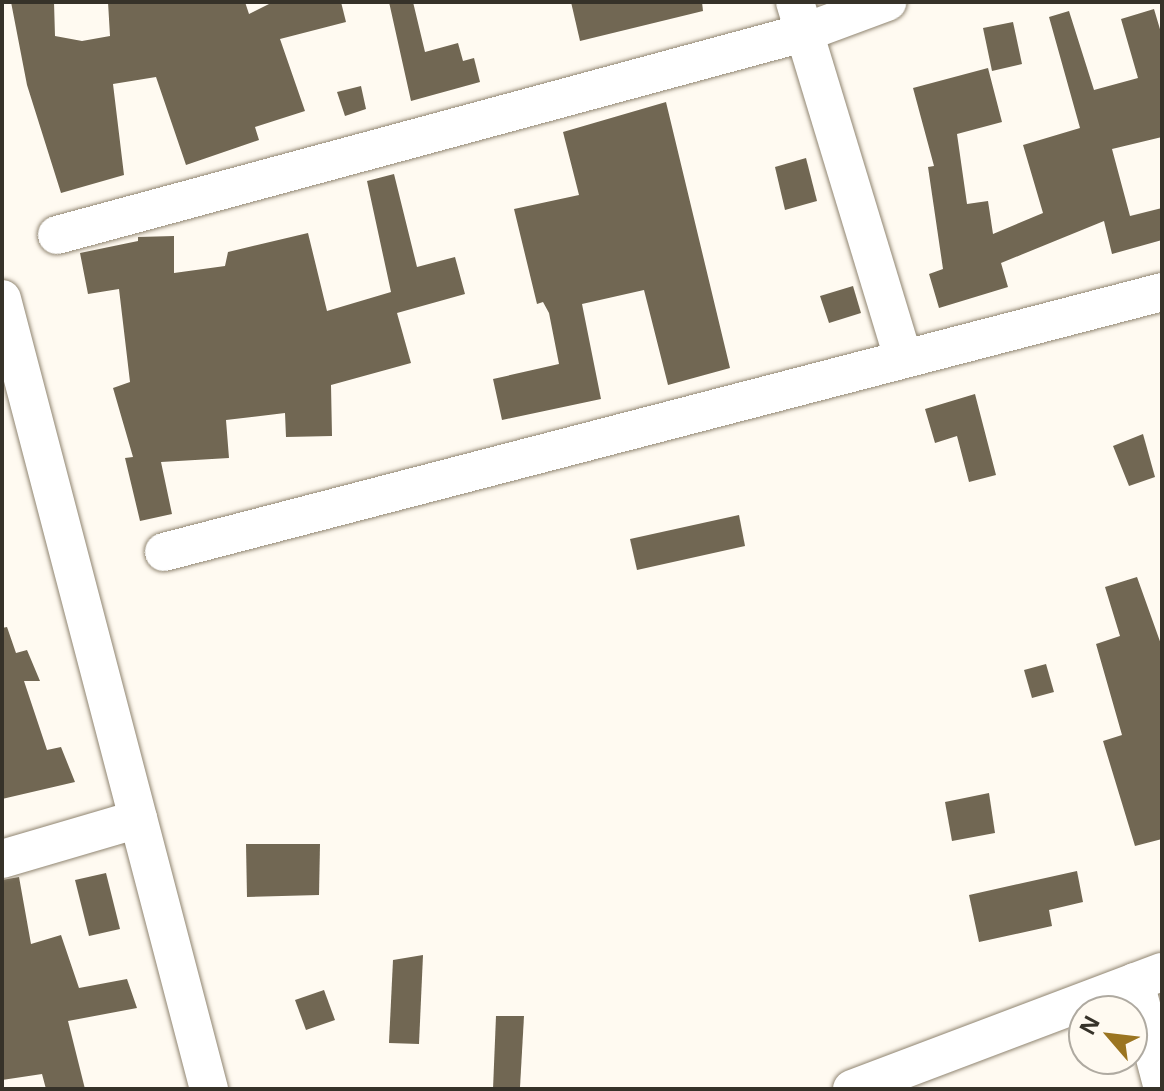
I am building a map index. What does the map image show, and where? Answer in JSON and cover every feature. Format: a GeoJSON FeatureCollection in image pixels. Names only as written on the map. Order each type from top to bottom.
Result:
{"type":"FeatureCollection","features":[{"type":"Feature","properties":{"kind":"street"},"geometry":{"type":"LineString","coordinates":[[57,235],[799,17],[887,2]]}},
{"type":"Feature","properties":{"kind":"street"},"geometry":{"type":"LineString","coordinates":[[799,17],[903,358]]}},
{"type":"Feature","properties":{"kind":"street"},"geometry":{"type":"LineString","coordinates":[[164,552],[1162,292]]}},
{"type":"Feature","properties":{"kind":"street"},"geometry":{"type":"LineString","coordinates":[[2,299],[209,1089]]}},
{"type":"Feature","properties":{"kind":"street"},"geometry":{"type":"LineString","coordinates":[[2,859],[138,819]]}},
{"type":"Feature","properties":{"kind":"street"},"geometry":{"type":"LineString","coordinates":[[876,1085],[1148,977],[1162,1085]]}},
{"type":"Feature","properties":{"kind":"building"},"geometry":{"type":"Polygon","coordinates":[[[11,2],[54,2],[55,36],[82,41],[110,36],[108,2],[245,2],[249,14],[273,2],[341,2],[346,22],[280,39],[305,111],[255,127],[259,140],[186,165],[156,77],[113,84],[124,175],[61,193],[27,85],[11,2]]]}},
{"type":"Feature","properties":{"kind":"building"},"geometry":{"type":"Polygon","coordinates":[[[389,2],[413,2],[425,52],[458,43],[463,61],[474,58],[480,82],[411,101],[389,2]]]}},
{"type":"Feature","properties":{"kind":"building"},"geometry":{"type":"Polygon","coordinates":[[[571,2],[702,2],[703,11],[580,41],[571,2]]]}},
{"type":"Feature","properties":{"kind":"building"},"geometry":{"type":"Polygon","coordinates":[[[1154,9],[1162,36],[1162,137],[1112,149],[1130,216],[1162,208],[1162,240],[1112,254],[1104,221],[1001,263],[1008,287],[939,308],[929,274],[943,269],[928,167],[934,166],[913,88],[988,68],[1002,122],[957,134],[967,204],[988,201],[993,234],[1043,213],[1023,145],[1080,128],[1049,17],[1069,11],[1094,90],[1138,78],[1121,19],[1154,9]]]}},
{"type":"Feature","properties":{"kind":"building"},"geometry":{"type":"Polygon","coordinates":[[[1013,22],[1022,64],[992,71],[983,28],[1013,22]]]}},
{"type":"Feature","properties":{"kind":"building"},"geometry":{"type":"Polygon","coordinates":[[[361,86],[366,109],[345,116],[337,92],[361,86]]]}},
{"type":"Feature","properties":{"kind":"building"},"geometry":{"type":"Polygon","coordinates":[[[666,102],[730,368],[668,385],[644,290],[582,304],[601,399],[502,420],[493,379],[559,364],[549,313],[543,302],[537,304],[514,209],[579,195],[563,132],[666,102]]]}},
{"type":"Feature","properties":{"kind":"building"},"geometry":{"type":"Polygon","coordinates":[[[806,158],[817,201],[785,210],[775,167],[806,158]]]}},
{"type":"Feature","properties":{"kind":"building"},"geometry":{"type":"Polygon","coordinates":[[[394,174],[417,267],[455,257],[465,294],[397,313],[411,363],[331,385],[332,436],[286,437],[285,413],[226,420],[229,458],[161,462],[172,514],[140,521],[125,458],[133,457],[113,388],[130,382],[119,289],[88,294],[80,253],[138,241],[138,237],[174,236],[174,273],[225,266],[228,252],[308,233],[327,311],[391,292],[367,181],[394,174]]]}},
{"type":"Feature","properties":{"kind":"building"},"geometry":{"type":"Polygon","coordinates":[[[853,286],[861,313],[829,323],[820,296],[853,286]]]}},
{"type":"Feature","properties":{"kind":"building"},"geometry":{"type":"Polygon","coordinates":[[[975,394],[996,475],[969,482],[957,436],[935,443],[925,409],[975,394]]]}},
{"type":"Feature","properties":{"kind":"building"},"geometry":{"type":"Polygon","coordinates":[[[1143,434],[1155,477],[1129,486],[1113,446],[1143,434]]]}},
{"type":"Feature","properties":{"kind":"building"},"geometry":{"type":"Polygon","coordinates":[[[739,515],[745,546],[637,570],[630,539],[739,515]]]}},
{"type":"Feature","properties":{"kind":"building"},"geometry":{"type":"Polygon","coordinates":[[[1137,577],[1162,647],[1162,839],[1135,846],[1103,741],[1122,735],[1096,644],[1120,636],[1105,587],[1137,577]]]}},
{"type":"Feature","properties":{"kind":"building"},"geometry":{"type":"Polygon","coordinates":[[[7,627],[16,653],[27,650],[40,681],[24,681],[47,750],[61,747],[75,782],[2,799],[2,628],[7,627]]]}},
{"type":"Feature","properties":{"kind":"building"},"geometry":{"type":"Polygon","coordinates":[[[1046,664],[1054,692],[1032,698],[1024,670],[1046,664]]]}},
{"type":"Feature","properties":{"kind":"building"},"geometry":{"type":"Polygon","coordinates":[[[989,793],[995,833],[952,841],[945,802],[989,793]]]}},
{"type":"Feature","properties":{"kind":"building"},"geometry":{"type":"Polygon","coordinates":[[[246,844],[320,844],[319,895],[247,897],[246,844]]]}},
{"type":"Feature","properties":{"kind":"building"},"geometry":{"type":"Polygon","coordinates":[[[1077,871],[1083,902],[1049,910],[1052,926],[979,942],[969,895],[1077,871]]]}},
{"type":"Feature","properties":{"kind":"building"},"geometry":{"type":"Polygon","coordinates":[[[106,873],[120,929],[89,936],[75,880],[106,873]]]}},
{"type":"Feature","properties":{"kind":"building"},"geometry":{"type":"Polygon","coordinates":[[[19,877],[31,944],[61,935],[79,988],[127,979],[137,1008],[68,1021],[85,1089],[46,1089],[42,1074],[2,1080],[2,880],[19,877]]]}},
{"type":"Feature","properties":{"kind":"building"},"geometry":{"type":"Polygon","coordinates":[[[423,955],[419,1044],[389,1043],[393,960],[423,955]]]}},
{"type":"Feature","properties":{"kind":"building"},"geometry":{"type":"Polygon","coordinates":[[[324,990],[335,1020],[306,1030],[295,1000],[324,990]]]}},
{"type":"Feature","properties":{"kind":"building"},"geometry":{"type":"Polygon","coordinates":[[[496,1016],[524,1016],[520,1087],[493,1089],[496,1016]]]}}]}
